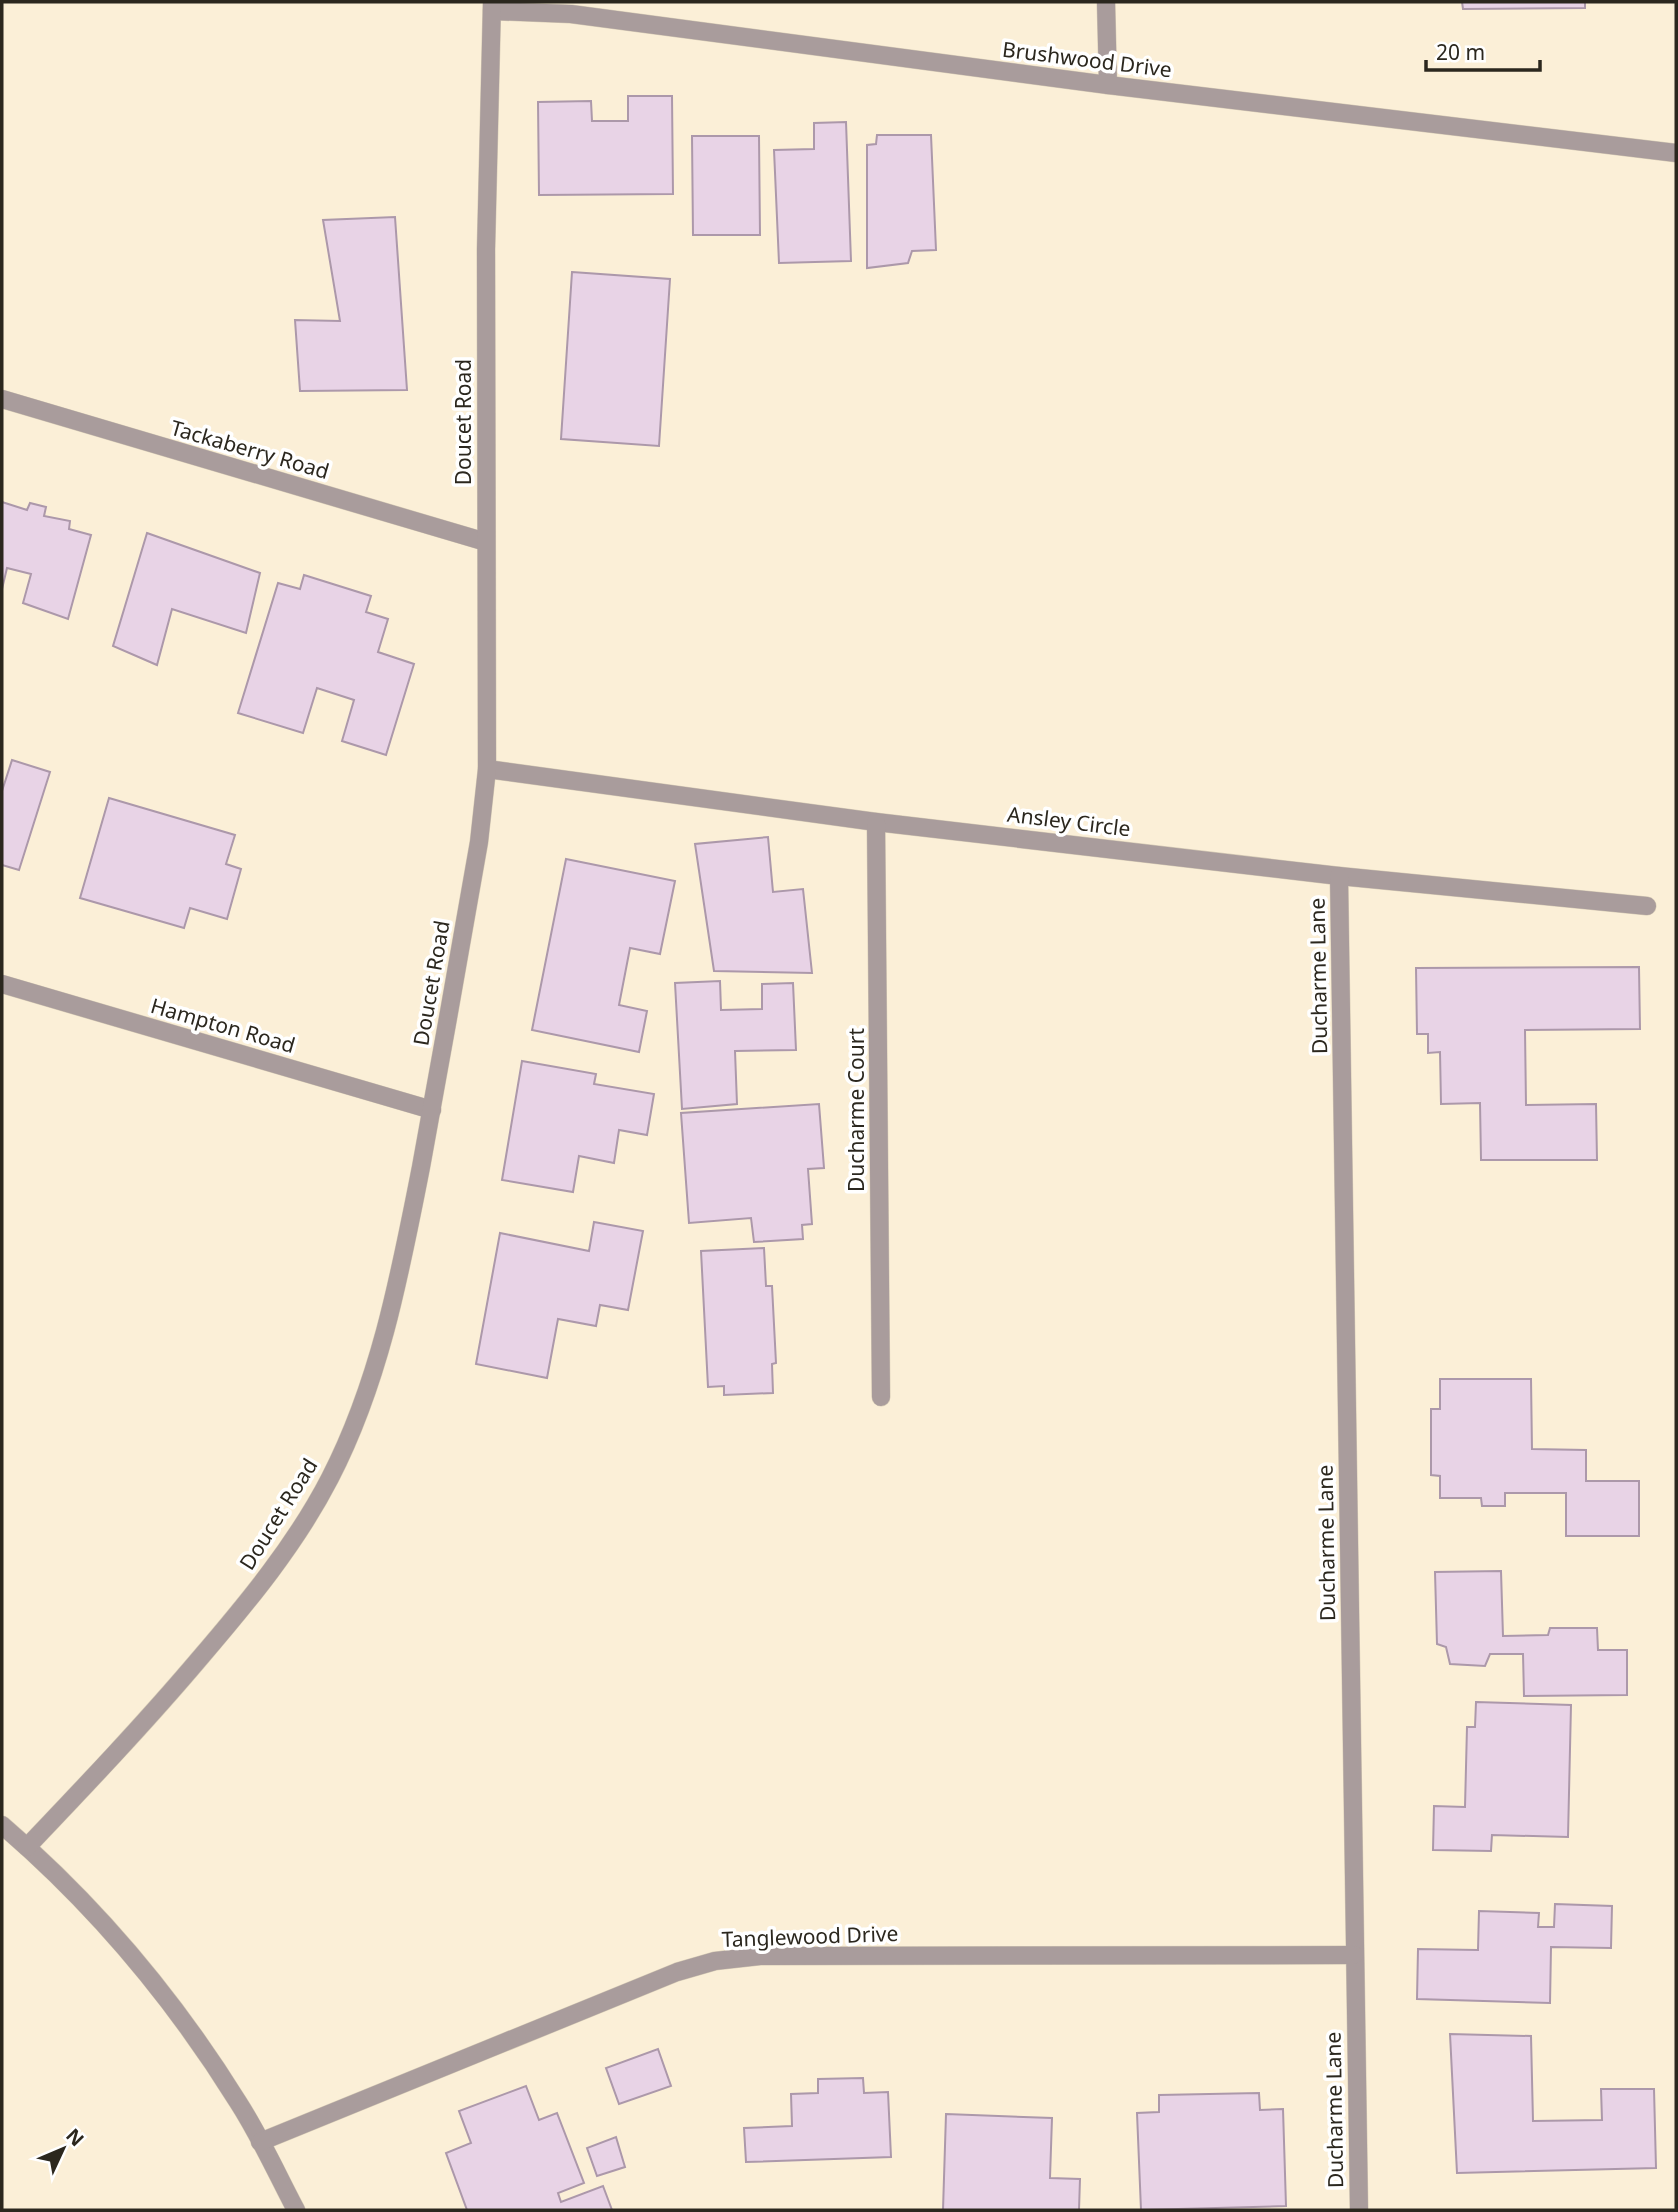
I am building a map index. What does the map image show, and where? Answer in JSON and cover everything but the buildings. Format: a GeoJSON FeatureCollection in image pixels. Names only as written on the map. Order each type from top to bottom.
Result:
{"type":"FeatureCollection","features":[{"type":"Feature","properties":{"kind":"street"},"geometry":{"type":"LineString","coordinates":[[1106,2],[1108,85]]}},
{"type":"Feature","properties":{"kind":"street","name":"Brushwood Drive"},"geometry":{"type":"LineString","coordinates":[[492,6],[1108,85],[1676,153]]}},
{"type":"Feature","properties":{"kind":"street","name":"Doucet Road"},"geometry":{"type":"LineString","coordinates":[[27,1847],[163,1702],[256,1592],[289,1546],[330,1479],[358,1416],[373,1376],[398,1287],[479,842],[487,769],[486,263],[492,6]]}},
{"type":"Feature","properties":{"kind":"street","name":"Tackaberry Road"},"geometry":{"type":"LineString","coordinates":[[2,399],[486,542]]}},
{"type":"Feature","properties":{"kind":"street","name":"Ansley Circle"},"geometry":{"type":"LineString","coordinates":[[487,769],[876,822],[1339,876],[1647,906]]}},
{"type":"Feature","properties":{"kind":"street","name":"Ducharme Court"},"geometry":{"type":"LineString","coordinates":[[876,822],[881,1397]]}},
{"type":"Feature","properties":{"kind":"street","name":"Ducharme Lane"},"geometry":{"type":"LineString","coordinates":[[1339,876],[1359,2210]]}},
{"type":"Feature","properties":{"kind":"street","name":"Hampton Road"},"geometry":{"type":"LineString","coordinates":[[2,984],[432,1110]]}},
{"type":"Feature","properties":{"kind":"street"},"geometry":{"type":"LineString","coordinates":[[2,1825],[108,1928],[168,2000],[238,2102],[296,2210]]}},
{"type":"Feature","properties":{"kind":"street","name":"Tanglewood Drive"},"geometry":{"type":"LineString","coordinates":[[260,2142],[677,1972],[715,1961],[760,1956],[1354,1955]]}}]}
